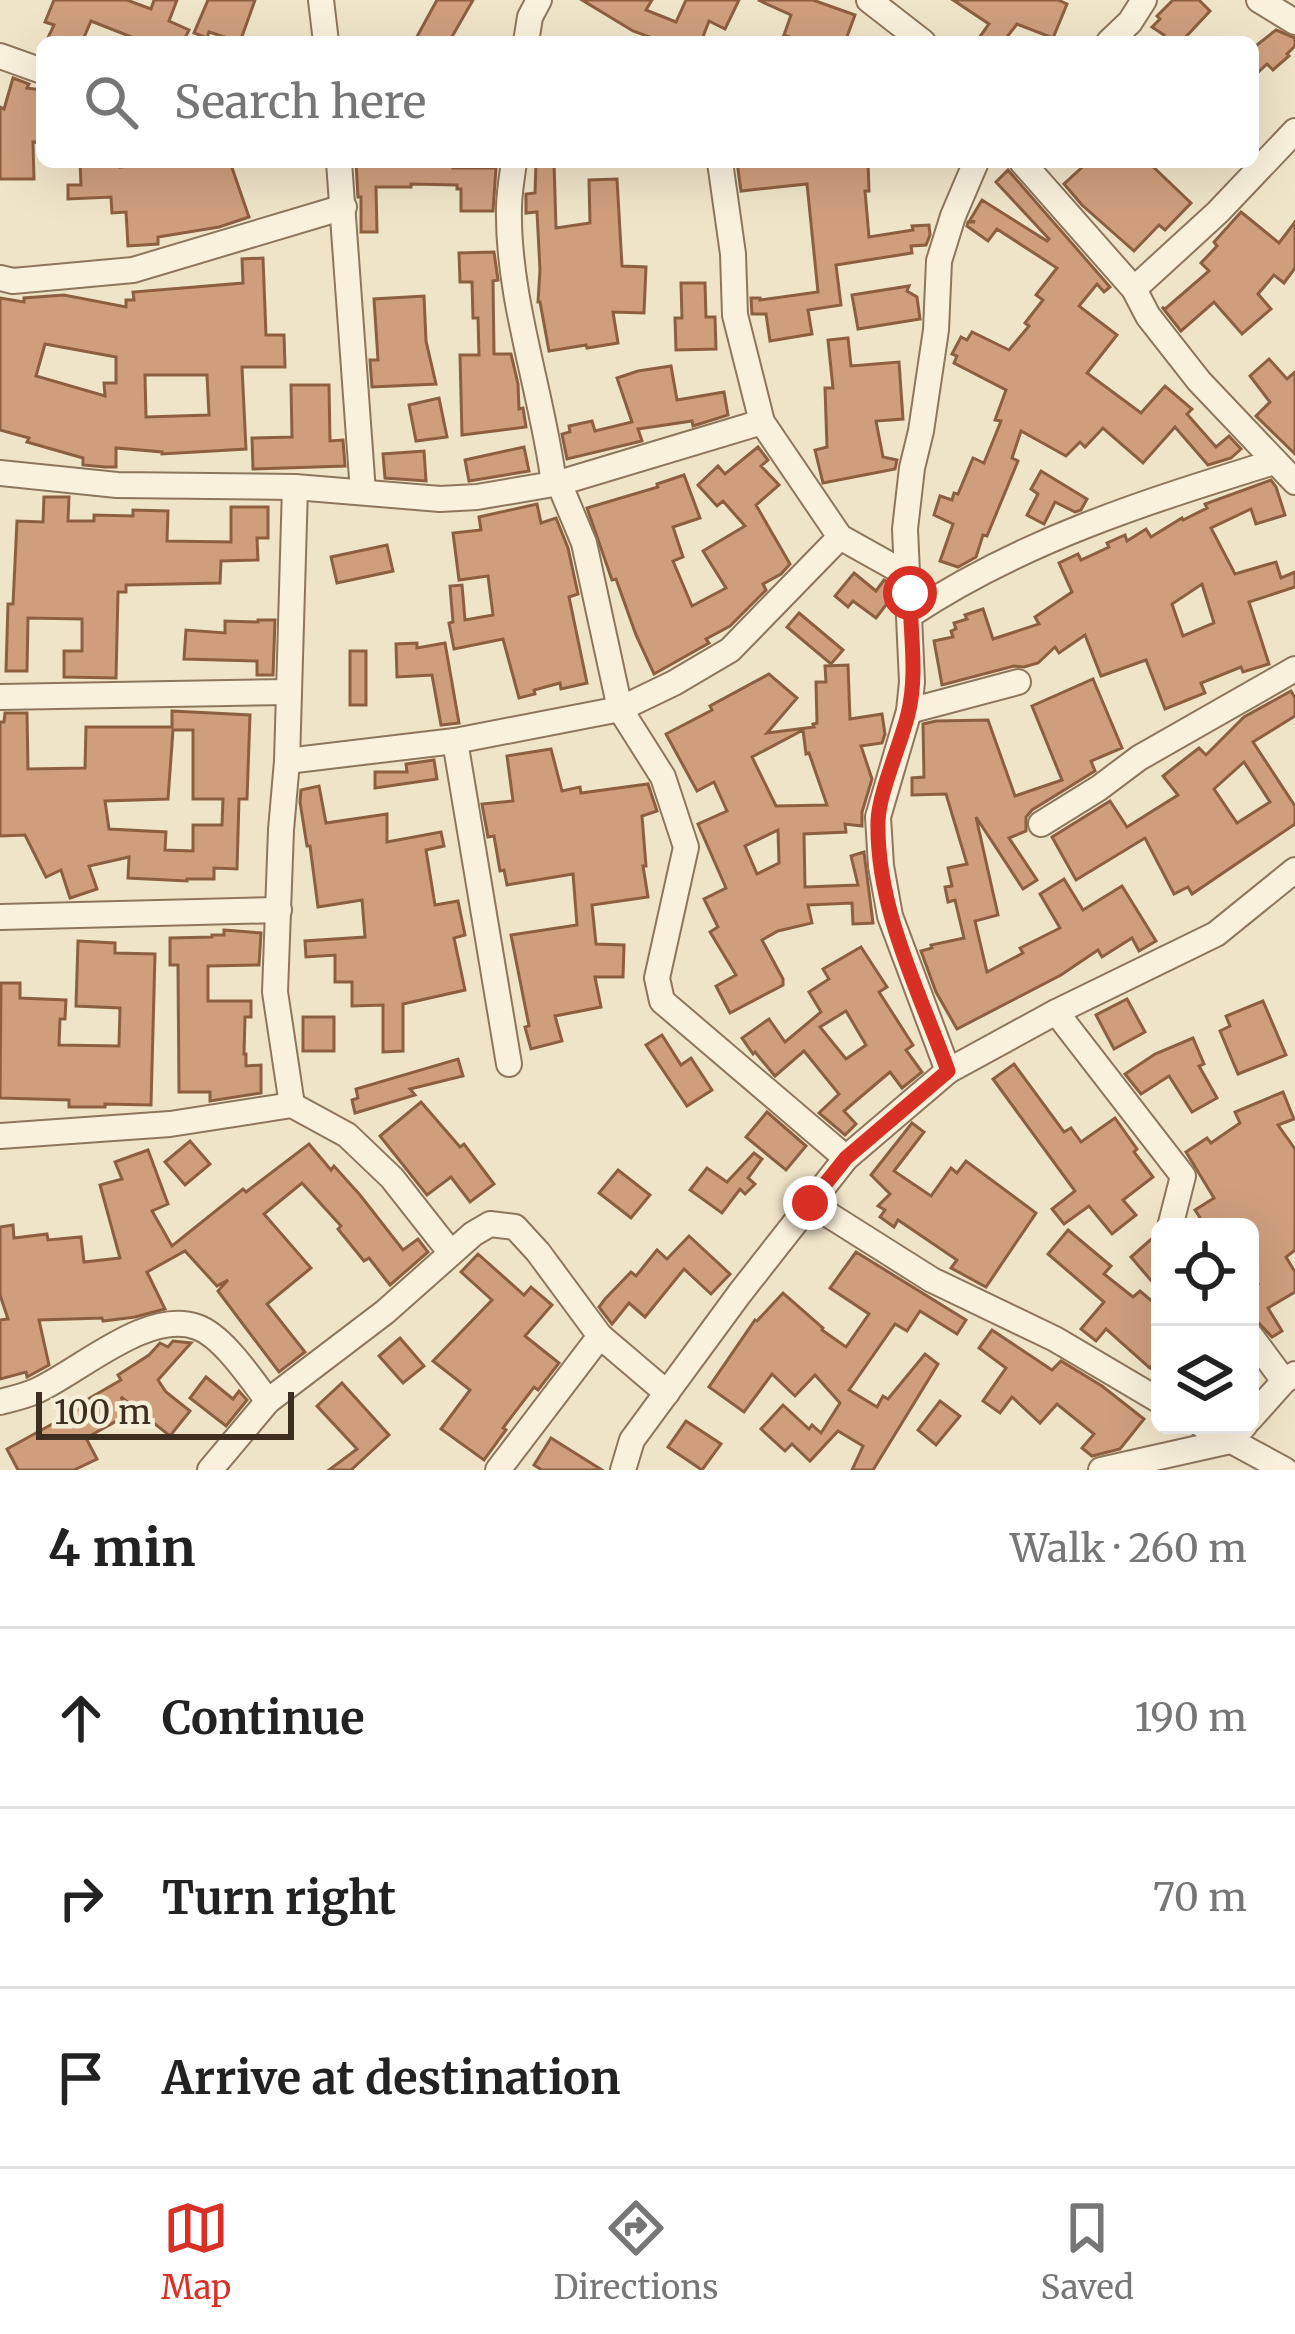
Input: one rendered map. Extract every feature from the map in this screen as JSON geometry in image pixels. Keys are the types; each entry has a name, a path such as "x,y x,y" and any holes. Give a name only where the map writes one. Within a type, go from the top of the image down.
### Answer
{"street":[{"path":"321,0 325,36"},
{"path":"527,36 539,0"},
{"path":"869,0 915,36"},
{"path":"1115,36 1144,0"},
{"path":"1259,0 1295,22"},
{"path":"0,56 36,69"},
{"path":"1134,289 1218,212 1295,131"},
{"path":"340,168 363,492"},
{"path":"513,168 508,208 513,259 529,360 557,483 584,543 620,709 663,777 686,847 657,978 662,1001 846,1158"},
{"path":"720,168 733,254 735,315 762,422 840,537 908,575"},
{"path":"948,1071 890,916 878,817 913,682 905,530 937,330 939,261 973,168"},
{"path":"1027,168 1134,289 1148,316 1198,381 1295,482"},
{"path":"0,278 14,281 133,269 344,208"},
{"path":"0,473 117,485 477,497 557,483 762,422"},
{"path":"910,616 956,585 1031,547 1107,516 1274,462"},
{"path":"292,1105 275,992 295,488"},
{"path":"287,761 455,741 620,709 730,650 840,537"},
{"path":"1041,824 1139,758 1295,669"},
{"path":"909,711 1018,682"},
{"path":"0,697 289,692"},
{"path":"455,741 509,1064"},
{"path":"623,1470 632,1440 846,1158 948,1071 1216,934 1295,870"},
{"path":"0,917 279,910"},
{"path":"1056,1012 1183,1176 1172,1218"},
{"path":"0,1136 170,1124 292,1105 347,1135 392,1178 451,1253"},
{"path":"810,1203 932,1280 1055,1339 1151,1395"},
{"path":"211,1470 268,1401 490,1225 515,1227 600,1336 667,1393"},
{"path":"0,1402 34,1392 164,1323 198,1327 224,1347 268,1401"},
{"path":"498,1470 600,1336"},
{"path":"1259,1345 1289,1377 1259,1410"},
{"path":"1101,1470 1222,1434"},
{"path":"1248,1434 1285,1470"}],"building":[{"path":"54,0 127,0 151,9 154,0 177,0 169,21 189,30 186,36 129,36 91,21 85,36 49,36 54,25 45,22"},
{"path":"208,0 255,0 242,36 194,33"},
{"path":"437,0 473,0 452,36 417,36"},
{"path":"582,0 652,0 646,10 676,22 686,0 739,0 725,29 709,21 703,36 647,36"},
{"path":"758,0 813,0 855,15 847,36 787,36 791,15"},
{"path":"953,0 1058,0 1067,4 1054,36 1017,24 1008,36 980,36 989,24"},
{"path":"1173,0 1199,0 1210,11 1187,36 1164,36 1152,27 1160,19 1157,16"},
{"path":"1276,30 1295,38 1289,56 1273,70 1267,64 1259,71 1259,43"},
{"path":"13,78 36,89 34,179 0,179 0,107 4,109"},
{"path":"80,168 232,168 249,217 158,237 158,244 128,246 126,212 112,213 111,197 68,199 68,185 81,185"},
{"path":"356,168 496,168 493,211 461,211 457,185 376,187 377,232 361,232"},
{"path":"536,168 554,168 556,228 590,223 589,180 617,179 622,266 646,267 644,313 613,312 618,343 549,351 538,302 537,212 526,213 526,194 535,193"},
{"path":"738,168 868,168 869,237 929,225 930,235 926,245 911,246 912,253 836,265 841,305 808,310 812,334 770,341 766,314 752,314 751,298 818,292 807,184 741,191"},
{"path":"1081,168 1154,168 1191,203 1165,230 1159,225 1134,251 1064,184"},
{"path":"1008,170 1110,287 1104,292 1097,284 1079,306 1117,335 1087,373 1141,413 1165,386 1192,409 1187,414 1216,447 1229,436 1241,449 1231,458 1208,465 1175,427 1143,463 1103,428 1085,447 1080,442 1066,456 1021,431 1012,458 1018,461 987,536 983,535 976,557 958,567 940,561 953,524 934,515 940,496 952,500 958,494 973,458 984,463 1001,421 995,420 1006,390 954,363 957,356 952,354 961,337 967,340 972,332 1009,350 1029,326 1025,323 1043,300 1036,295 1057,268 997,229 988,241 967,226 975,222 970,220 982,200 1049,239 996,182"},
{"path":"1241,212 1279,243 1295,222 1295,268 1284,283 1274,275 1258,294 1271,309 1242,334 1214,302 1181,331 1162,307 1209,271 1201,263"},
{"path":"494,252 498,280 493,281 494,354 511,354 526,427 462,435 460,355 479,355 472,282 460,282 459,253"},
{"path":"263,258 266,335 284,335 285,367 242,367 246,449 162,454 116,448 116,467 105,467 83,465 83,458 0,430 0,298 24,302 24,298 64,295 126,307 126,300 134,300 133,292 243,283 242,259","holes":["45,344 116,357 116,383 104,383 105,396 36,376","145,375 207,375 209,415 146,417"]},
{"path":"681,283 705,283 706,317 715,317 716,349 676,350 675,318 682,318"},
{"path":"909,286 907,291 917,297 920,319 858,329 852,295"},
{"path":"424,296 426,341 436,384 372,387 370,360 378,360 374,299"},
{"path":"848,338 851,366 899,362 903,419 876,421 883,457 897,460 895,469 823,483 815,450 827,447 825,388 833,388 828,340"},
{"path":"1269,359 1287,379 1295,372 1295,454 1256,416 1270,402 1250,376"},
{"path":"671,366 677,400 724,392 728,415 693,426 692,421 638,429 642,441 567,459 562,434 570,432 569,426 592,421 595,431 632,422 617,378"},
{"path":"291,385 329,385 330,441 343,440 345,466 253,469 252,438 292,437"},
{"path":"439,398 447,437 416,441 409,405"},
{"path":"524,447 529,471 469,481 465,460"},
{"path":"758,447 768,460 761,466 779,485 756,505 790,564 763,584 766,590 730,626 706,639 709,643 654,674 616,579 612,580 587,508 684,475 700,518 673,527 683,557 673,561 692,606 726,588 703,551 745,526 723,501 717,506 698,485 718,466 725,474"},
{"path":"424,451 426,481 385,478 383,454"},
{"path":"1041,471 1087,499 1081,510 1075,512 1055,502 1044,524 1027,515 1038,494 1031,489"},
{"path":"1271,480 1276,487 1285,515 1256,524 1251,509 1211,528 1235,574 1276,562 1281,578 1295,572 1295,587 1249,602 1269,664 1243,672 1241,667 1201,683 1205,693 1165,709 1146,660 1101,676 1085,635 1059,653 1055,647 1038,663 942,685 934,641 953,637 954,623 967,619 965,615 983,609 993,639 1039,624 1035,617 1072,592 1059,563 1078,554 1081,560 1109,547 1107,543 1125,535 1127,541 1146,529 1151,537 1207,508 1205,504","holes":["1202,584 1214,623 1183,636 1172,604"]},
{"path":"44,497 69,497 68,521 94,521 94,515 133,516 133,510 168,511 167,541 231,542 231,507 268,507 268,538 257,538 258,560 221,561 220,583 126,585 126,592 118,592 116,678 64,677 64,651 82,651 82,619 28,618 27,671 6,671 17,521 43,522"},
{"path":"537,504 541,523 556,518 568,548 578,594 569,597 587,683 561,689 560,683 519,698 503,639 454,649 450,586 462,585 465,620 493,615 488,576 459,580 453,533 481,530 479,517"},
{"path":"387,545 393,571 337,583 331,557"},
{"path":"854,573 876,591 884,580 891,584 892,597 876,618 853,601 848,607 835,596"},
{"path":"799,613 843,650 831,664 787,627"},
{"path":"275,620 273,675 257,675 257,661 184,659 186,630 225,633 225,621"},
{"path":"417,643 417,648 445,643 459,723 441,725 432,675 397,677 396,644"},
{"path":"350,651 366,651 366,705 350,705"},
{"path":"848,665 850,719 882,714 885,734 882,743 861,746 872,779 862,826 845,824 846,832 804,834 805,887 858,885 851,856 864,852 873,923 853,924 852,903 808,905 812,923 762,940 783,985 730,1013 716,986 736,975 710,932 718,927 704,899 726,888 698,824 727,811 714,782 697,791 666,734 769,674 797,698 767,733 814,727 816,682 826,682 825,666","holes":["803,730 806,754 827,805 776,806 752,757","778,830 779,863 757,874 745,846"]},
{"path":"1093,679 1122,748 1091,761 1095,771 1032,810 1026,817 1026,831 1009,838 1037,880 1023,889 976,817 998,915 975,921 987,972 1060,928 1040,894 1064,879 1083,910 1122,886 1156,941 1139,951 1132,938 1102,957 1098,950 1061,975 957,1029 921,951 964,938 955,900 948,902 945,887 952,886 948,868 967,864 946,794 912,795 912,778 924,777 923,724 988,720 1015,796 1062,780 1032,706"},
{"path":"1291,691 1295,698 1295,716 1253,742 1295,806 1295,824 1192,894 1188,887 1174,894 1145,838 1076,880 1052,837 1110,801 1127,827 1178,795 1163,776 1199,748 1206,755 1244,717","holes":["1244,762 1270,802 1237,823 1214,789"]},
{"path":"172,711 250,715 247,799 239,799 237,869 214,868 214,879 128,878 129,857 89,866 97,889 70,898 61,870 46,877 25,835 0,836 0,722 5,713 27,713 28,769 85,768 86,727 172,727","holes":["173,730 193,730 193,799 223,799 222,825 193,825 193,851 165,850 166,832 109,829 105,801 168,799"]},
{"path":"551,749 562,791 648,784 657,811 642,816 648,897 592,905 596,944 624,945 623,977 595,977 601,1007 555,1016 562,1041 531,1049 511,935 577,925 573,874 507,885 494,836 488,837 482,804 513,801 507,756"},
{"path":"434,760 437,779 375,788 375,772 407,772 406,764"},
{"path":"319,786 326,823 387,814 387,842 441,832 444,846 426,850 435,905 458,901 465,935 454,938 465,990 403,1004 403,1051 383,1052 383,1005 352,1006 352,982 335,982 335,955 306,957 305,941 365,937 362,900 318,907 300,802 301,790"},
{"path":"224,930 261,933 259,965 208,966 208,1001 251,1001 251,1017 245,1017 244,1054 246,1066 261,1065 261,1093 210,1101 210,1092 179,1092 178,965 170,965 170,938 212,937 224,935"},
{"path":"78,941 115,943 115,953 155,954 151,1105 69,1107 69,1100 0,1098 1,983 20,983 20,998 66,1000 59,1045 119,1046 120,1008 76,1006"},
{"path":"861,947 887,987 879,992 913,1045 906,1050 922,1072 902,1088 890,1072 844,1111 856,1124 845,1135 819,1113 839,1094 804,1051 775,1076 742,1038 769,1019 785,1042 821,1012 809,992 829,979 823,969","holes":["846,1011 866,1045 846,1059 820,1027"]},
{"path":"1127,999 1145,1032 1114,1049 1096,1015"},
{"path":"1263,1001 1286,1055 1238,1074 1220,1031 1230,1026 1226,1016"},
{"path":"303,1017 334,1017 334,1051 303,1051"},
{"path":"662,1035 681,1065 691,1058 712,1090 687,1106 646,1045"},
{"path":"1193,1038 1204,1064 1199,1066 1217,1098 1192,1112 1169,1076 1141,1094 1125,1074 1155,1054"},
{"path":"458,1059 463,1076 410,1089 415,1095 355,1113 356,1089"},
{"path":"1014,1064 1064,1132 1071,1128 1081,1142 1115,1118 1137,1149 1134,1152 1153,1177 1123,1200 1136,1215 1112,1234 1089,1206 1064,1224 1052,1209 1075,1191 993,1079"},
{"path":"1283,1092 1294,1119 1278,1125 1295,1149 1295,1250 1286,1257 1295,1272 1295,1292 1268,1308 1282,1331 1272,1337 1259,1323 1259,1218 1200,1218 1195,1210 1214,1198 1186,1152 1207,1138 1211,1143 1240,1123 1235,1112"},
{"path":"421,1102 460,1147 464,1144 494,1184 470,1202 451,1177 427,1195 380,1136"},
{"path":"767,1112 806,1146 786,1170 746,1137"},
{"path":"912,1123 924,1132 894,1171 931,1196 951,1168 957,1173 966,1161 1036,1213 986,1287 951,1268 957,1260 898,1220 894,1227 880,1217 885,1210 878,1206 890,1194 871,1175"},
{"path":"190,1141 210,1164 185,1185 165,1162"},
{"path":"309,1144 360,1195 403,1250 418,1239 428,1252 390,1285 369,1258 364,1261 338,1229 341,1226 302,1183 264,1214 311,1268 267,1304 305,1352 279,1372 218,1291 228,1280 217,1286 185,1251 147,1272 165,1309 103,1321 39,1320 49,1365 27,1377 26,1372 0,1379 0,1320 8,1319 0,1295 0,1227 13,1225 14,1238 81,1237 84,1262 120,1258 100,1185 122,1179 115,1162 148,1150 168,1204 152,1211 172,1246"},
{"path":"754,1153 762,1159 748,1178 755,1184 745,1194 740,1189 722,1213 690,1190 707,1168 727,1182"},
{"path":"618,1170 650,1195 631,1218 599,1193"},
{"path":"1068,1230 1111,1266 1104,1274 1133,1297 1140,1291 1151,1300 1150,1368 1106,1329 1096,1341 1081,1329 1104,1302 1048,1254"},
{"path":"689,1236 730,1274 711,1294 684,1269 645,1317 629,1303 612,1324 599,1307 605,1299 631,1272 636,1276 657,1250 667,1259"},
{"path":"1151,1239 1151,1280 1131,1257"},
{"path":"856,1252 966,1320 957,1334 920,1311 907,1331 895,1324 849,1390 877,1407 925,1354 938,1364 873,1470 852,1470 863,1446 838,1431 810,1461 792,1444 785,1451 761,1429 783,1405 809,1429 812,1425 821,1433 840,1403 815,1375 795,1396 772,1374 744,1412 709,1387 755,1320 783,1293 846,1347 869,1314 830,1288"},
{"path":"478,1254 524,1295 531,1287 552,1305 525,1336 559,1363 538,1390 534,1387 484,1460 441,1429 470,1390 433,1361 492,1300 461,1272"},
{"path":"992,1330 1052,1370 1061,1361 1144,1419 1120,1449 1092,1456 1082,1448 1094,1434 1057,1404 1040,1423 1012,1397 1000,1413 983,1401 1006,1368 979,1348"},
{"path":"400,1338 424,1366 403,1383 379,1356"},
{"path":"173,1341 191,1343 158,1380 190,1411 170,1436 121,1397 129,1414 86,1438 97,1459 74,1470 18,1470 7,1449 83,1407 81,1403 121,1380 118,1375 160,1343 168,1347"},
{"path":"206,1377 233,1399 239,1391 247,1400 226,1426 190,1398"},
{"path":"342,1383 389,1435 351,1470 329,1470 357,1449 317,1406"},
{"path":"940,1401 960,1416 936,1445 918,1430"},
{"path":"686,1421 721,1444 702,1470 668,1447"},
{"path":"551,1438 602,1470 542,1470 534,1465"}],"route":[{"path":"810,1203 846,1158 948,1071 890,916 881,866 878,817 913,682 910,593"}]}
